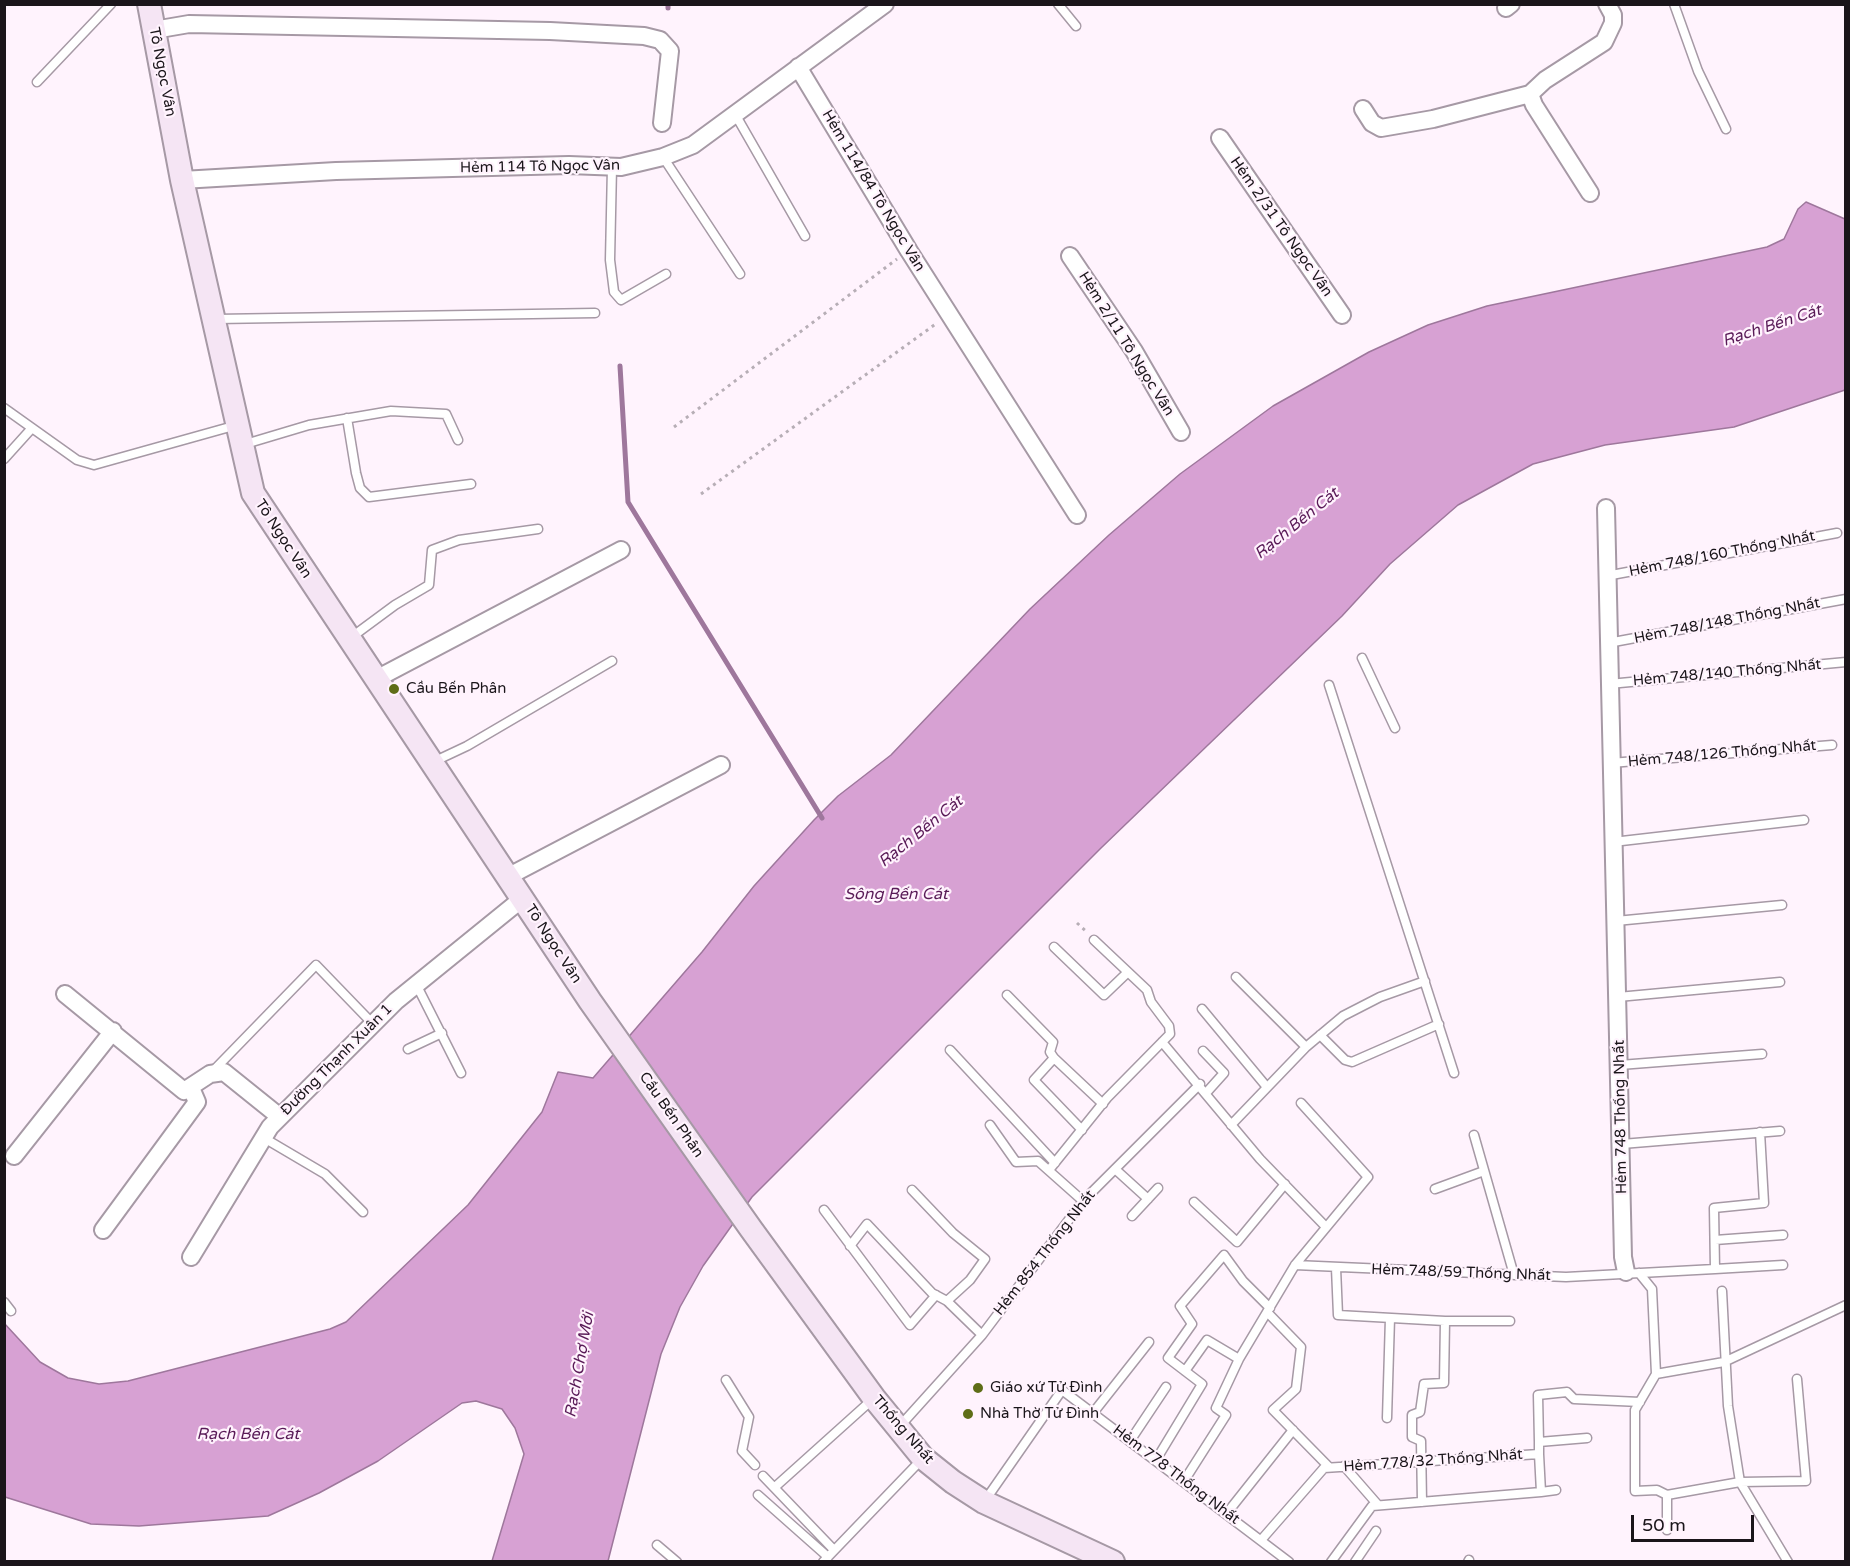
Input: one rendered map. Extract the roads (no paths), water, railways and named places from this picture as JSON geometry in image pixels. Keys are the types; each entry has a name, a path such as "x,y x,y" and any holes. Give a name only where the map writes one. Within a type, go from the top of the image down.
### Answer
{"main road":[{"name":"Tô Ngọc Vân","path":"149,4 182,180 253,494 524,898 590,1001"},
{"name":"Cầu Bến Phân","path":"590,1001 751,1229"},
{"name":"Thống Nhất","path":"751,1229 874,1398 923,1458 984,1502 1077,1553 1113,1562"}],"street":[{"name":"Hẻm 114 Tô Ngọc Vân","path":"182,180 336,171 612,167 663,157 693,145 885,4"},
{"path":"1363,109 1372,123 1381,128 1433,119 1530,94 1545,80 1604,42 1613,23 1607,4"},
{"path":"154,30 189,24 550,31 644,36 660,40 670,51 662,123"},
{"name":"Hẻm 114/84 Tô Ngọc Vân","path":"798,67 909,251 1077,515"},
{"path":"1530,94 1534,105 1590,193"},
{"name":"Hẻm 2/31 Tô Ngọc Vân","path":"1220,138 1342,315"},
{"name":"Hẻm 2/11 Tô Ngọc Vân","path":"1070,256 1134,351 1181,432"},
{"name":"Hẻm 748 Thống Nhất","path":"1606,508 1605,568 1620,1065 1623,1257 1632,1273"},
{"path":"376,679 621,550"},
{"path":"508,876 721,765"},
{"name":"Đường Thạnh Xuân 1","path":"191,1257 264,1138 280,1117 373,1024 417,984 524,898"},
{"path":"65,994 113,1030 184,1091 210,1074 224,1072 280,1117"},
{"path":"14,1156 113,1030"},
{"path":"103,1230 196,1102 191,1088"}],"lane":[{"path":"37,82 111,4"},
{"path":"1058,4 1076,26"},
{"path":"1674,4 1698,71 1726,129"},
{"path":"735,114 805,236"},
{"path":"663,157 740,274"},
{"path":"612,167 610,260 614,292 621,300 666,274"},
{"path":"213,319 595,313"},
{"path":"4,408 77,460 94,465 239,435 391,411 447,414 458,440"},
{"path":"347,418 360,488 369,497 471,484"},
{"path":"4,459 32,428"},
{"path":"349,639 395,605 429,585 432,550 459,540 537,529"},
{"name":"Hẻm 748/160 Thống Nhất","path":"1605,568 1838,533"},
{"name":"Hẻm 748/148 Thống Nhất","path":"1608,643 1845,599"},
{"path":"1362,658 1395,728"},
{"path":"432,762 468,746 612,661"},
{"name":"Hẻm 748/140 Thống Nhất","path":"1609,684 1845,662"},
{"path":"1329,685 1454,1073"},
{"name":"Hẻm 748/126 Thống Nhất","path":"1611,763 1833,746"},
{"path":"1613,842 1804,820"},
{"path":"1616,921 1782,906"},
{"path":"1049,1170 1103,1104 1170,1034 1169,1026 1151,1002 1148,990 1094,940"},
{"path":"1053,946 1104,995 1128,972"},
{"path":"210,1074 316,965 373,1024"},
{"path":"1236,977 1306,1047"},
{"path":"1231,1125 1266,1086 1306,1047 1343,1016 1380,997 1425,981"},
{"path":"1618,997 1780,982"},
{"path":"417,984 461,1072"},
{"path":"1006,995 1053,1042 1050,1052 1054,1058 1103,1104"},
{"path":"1202,1009 1266,1086"},
{"path":"1320,1035 1345,1060 1352,1062 1439,1024"},
{"path":"408,1049 442,1033"},
{"path":"1162,1042 1200,1084 1231,1125 1326,1227"},
{"path":"950,1050 1055,1163"},
{"path":"1203,1051 1224,1073 1206,1093"},
{"path":"1620,1065 1762,1054"},
{"path":"1054,1058 1034,1080 1082,1130"},
{"name":"Hẻm 854 Thống Nhất","path":"899,1428 982,1335 1083,1201 1200,1084"},
{"path":"1184,1481 1226,1415 1216,1408 1239,1359 1295,1265 1368,1177 1301,1103"},
{"path":"990,1125 1016,1162 1038,1161 1083,1201"},
{"path":"1622,1144 1780,1131"},
{"path":"1715,1269 1714,1208 1764,1203 1760,1132"},
{"path":"1474,1135 1514,1275"},
{"path":"264,1138 325,1174 363,1212"},
{"path":"1115,1169 1148,1199"},
{"path":"1435,1189 1484,1171"},
{"path":"1194,1202 1237,1242 1285,1184"},
{"path":"1132,1216 1158,1188"},
{"path":"912,1190 953,1233 985,1259 970,1281 947,1301"},
{"path":"824,1210 910,1325 936,1295"},
{"path":"850,1246 867,1224 936,1295 947,1301 982,1335"},
{"path":"1714,1240 1783,1235"},
{"path":"1156,1460 1202,1384 1168,1358 1192,1324 1180,1306 1224,1255 1243,1281 1301,1347 1296,1389 1273,1410 1329,1467"},
{"name":"Hẻm 748/59 Thống Nhất","path":"1295,1265 1566,1276 1784,1265"},
{"path":"1336,1268 1338,1315 1445,1321 1510,1321"},
{"name":"Hẻm 748 Thống Nhất","path":"1632,1273 1652,1289 1656,1374"},
{"path":"1722,1291 1724,1362 1733,1447 1740,1482 1788,1562"},
{"path":"4,1302 11,1311"},
{"path":"1797,1379 1806,1481 1740,1482 1667,1495 1657,1490 1635,1491 1635,1410 1656,1374 1724,1362 1845,1305"},
{"path":"1387,1418 1390,1318"},
{"path":"1422,1502 1421,1441 1412,1437 1412,1415 1420,1412 1424,1384 1444,1383 1445,1321"},
{"path":"1185,1371 1207,1340 1239,1359"},
{"path":"1093,1413 1149,1342"},
{"path":"726,1380 749,1417 742,1451 755,1465"},
{"path":"1130,1441 1166,1387"},
{"name":"Hẻm 778 Thống Nhất","path":"984,1502 1062,1390 1262,1539 1289,1562"},
{"path":"1539,1442 1538,1395 1567,1392 1574,1399 1640,1402"},
{"path":"775,1487 874,1398"},
{"path":"1227,1513 1293,1430"},
{"name":"Hẻm 778/32 Thống Nhất","path":"1262,1539 1324,1468 1539,1454 1539,1442 1587,1438"},
{"path":"1539,1454 1540,1492"},
{"path":"758,1495 825,1559 923,1458"},
{"path":"1344,1466 1378,1505"},
{"path":"763,1476 834,1550"},
{"path":"1331,1562 1372,1506 1556,1490"},
{"path":"1667,1495 1667,1530"},
{"path":"1355,1562 1376,1531"},
{"path":"657,1545 677,1562"}],"water":[{"name":"Sông Bến Cát","path":"1806,202 1845,219 1845,390 1734,427 1605,445 1533,464 1458,505 1390,564 1342,616 1101,848 752,1197 703,1266 680,1307 661,1354 608,1561 492,1561 524,1454 515,1428 502,1409 476,1401 462,1403 378,1461 319,1493 268,1516 139,1526 91,1524 5,1497 4,1323 40,1362 68,1378 99,1384 128,1381 330,1329 346,1322 468,1205 542,1112 558,1072 593,1078 702,952 754,886 838,796 891,755 1030,609 1109,535 1180,474 1273,406 1369,352 1428,325 1487,306 1767,247 1784,239 1798,209"}],"waterway":[{"path":"620,366 628,502 822,818"}],"place":[{"name":"Cầu Bến Phân","path":"394,689"},
{"name":"Giáo xứ Tử Đình","path":"978,1388"},
{"name":"Nhà Thờ Tử Đình","path":"968,1414"}],"water label":[{"name":"Rạch Bến Cát","path":"1772,326"},
{"name":"Rạch Bến Cát","path":"1297,524"},
{"name":"Rạch Bến Cát","path":"921,832"},
{"name":"Rạch Chợ Mới","path":"580,1365"},
{"name":"Rạch Bến Cát","path":"248,1435"}]}
